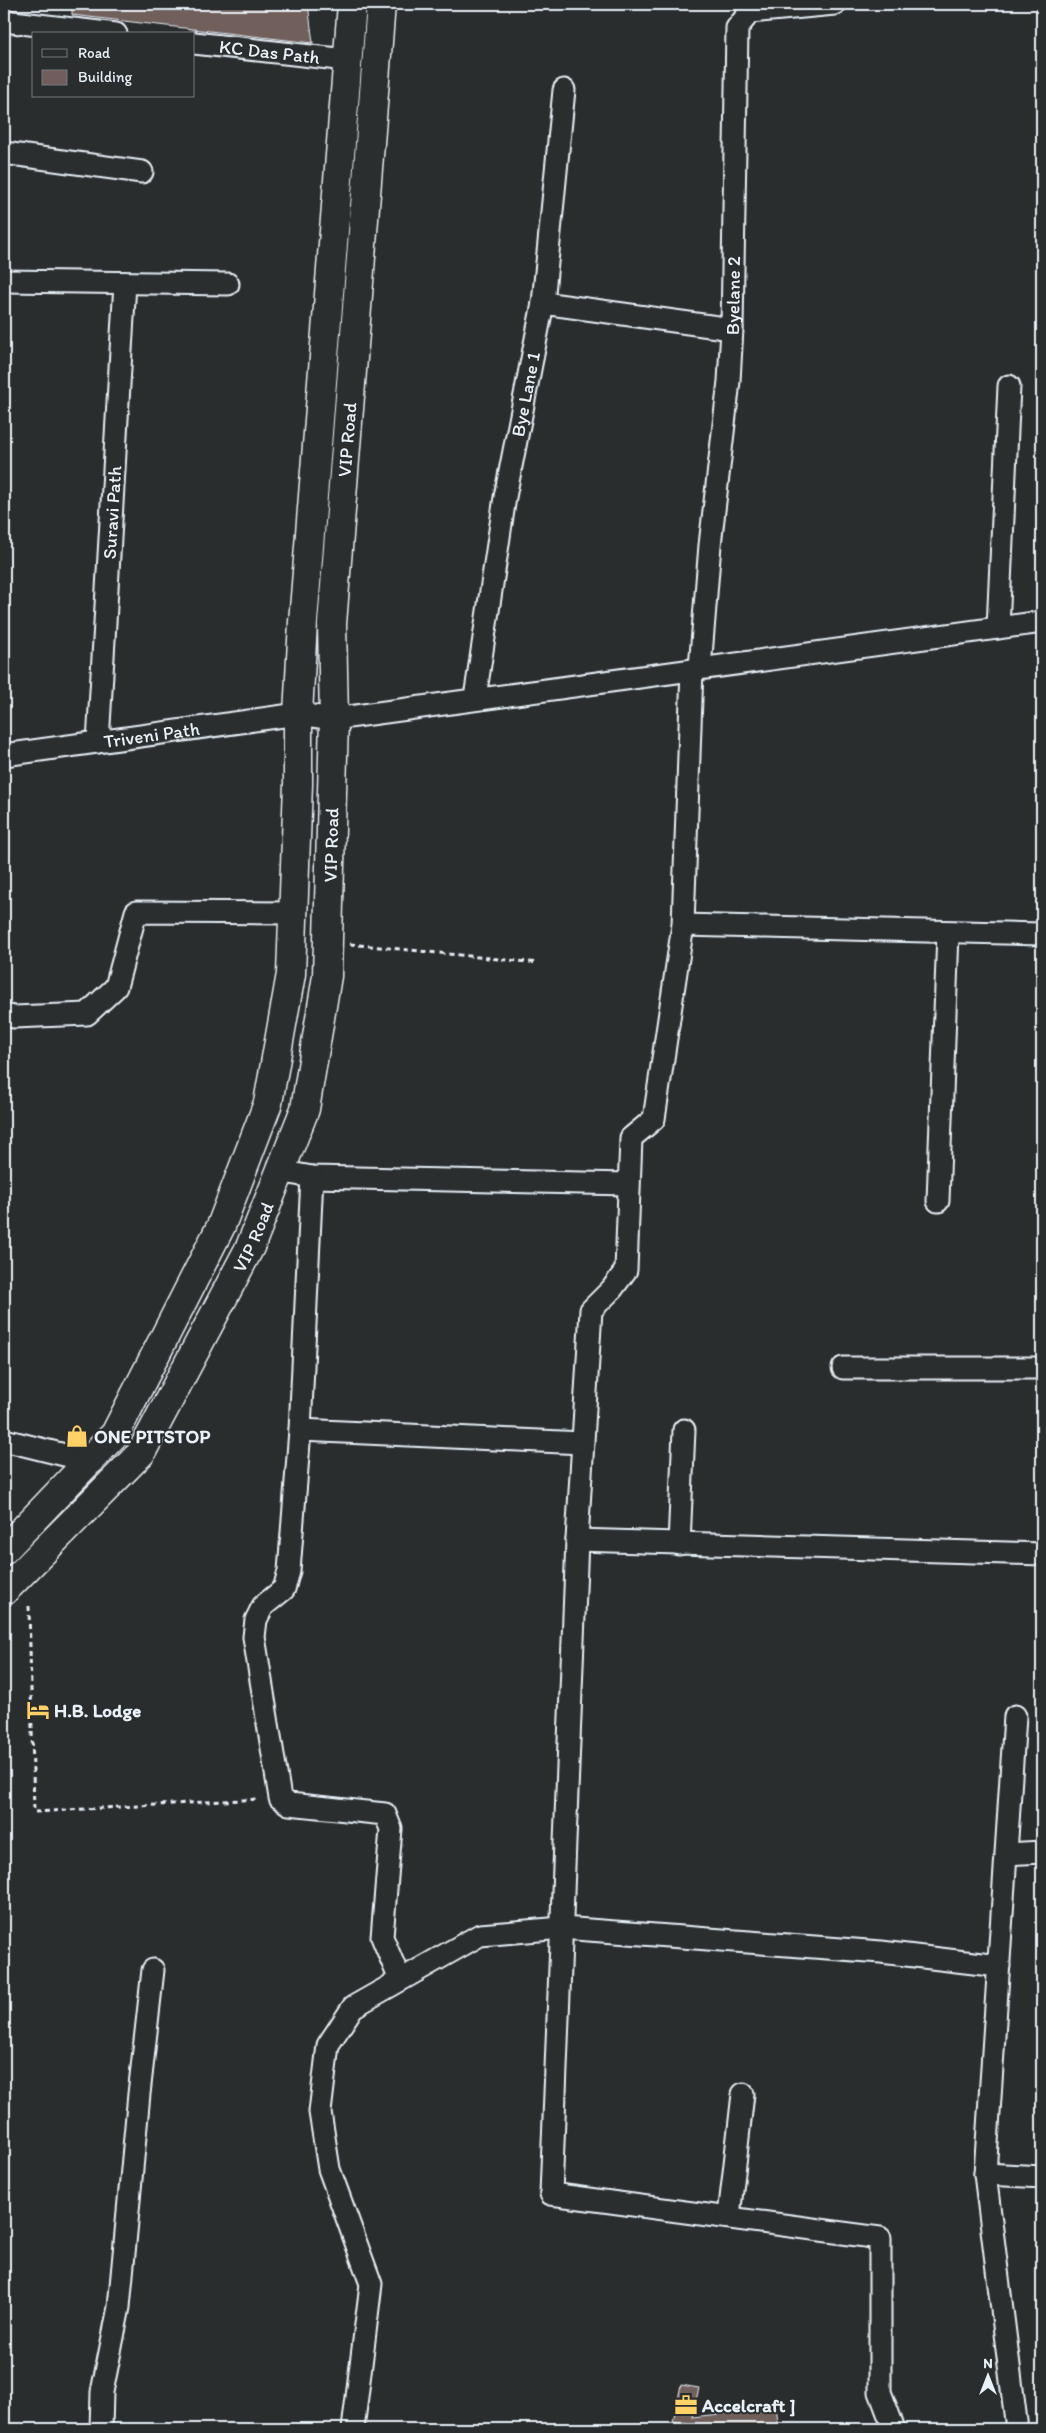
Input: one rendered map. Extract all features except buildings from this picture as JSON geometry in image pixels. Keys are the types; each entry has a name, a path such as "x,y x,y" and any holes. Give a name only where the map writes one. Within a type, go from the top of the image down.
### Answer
{"main road":[{"name":"VIP Road","path":"4,1550 115,1434 216,1235 264,1112 291,974 298,714 320,398 352,4"},
{"name":"VIP Road","path":"4,1590 15,1566 141,1453 250,1248 305,1109 327,976 334,719 332,624 381,4"}],"street":[{"name":"Byelane 2","path":"729,2216 551,2194 577,1540 591,1310 612,1289 626,1270 631,1138 654,1119 683,925 696,669 729,381 732,328 737,28 750,12 835,4"},
{"path":"4,21 99,32"},
{"name":"KC Das Path","path":"195,42 347,60"},
{"name":"Bye Lane 1","path":"475,698 505,497 542,303 564,90"},
{"path":"4,153 142,172"},
{"path":"4,281 228,284"},
{"name":"Suravi Path","path":"98,742 125,283"},
{"path":"542,303 732,328"},
{"path":"998,628 1009,386"},
{"name":"Triveni Path","path":"4,755 298,714 334,719 475,698 1042,622"},
{"path":"4,1015 14,1017 87,1014 116,988 136,912 294,913"},
{"path":"683,925 1042,934"},
{"path":"938,1201 948,933"},
{"path":"279,1171 312,1177 628,1184"},
{"path":"312,1177 300,1430 290,1571 284,1589 263,1606 256,1620 254,1637 280,1798 290,1804 386,1814 391,1829 382,1937 400,1980"},
{"path":"843,1368 1042,1368"},
{"path":"300,1430 583,1442"},
{"path":"679,1544 684,1430"},
{"path":"4,1440 89,1461"},
{"path":"577,1540 1042,1554"},
{"path":"1015,1716 986,2174 1017,2429"},
{"path":"1007,1854 1042,1852"},
{"path":"353,2429 371,2284 329,2169 320,2112 328,2045 353,2007 480,1935 562,1928 881,1952 999,1966"},
{"path":"101,2429 102,2392 119,2307 153,1970"},
{"path":"744,2094 729,2216 880,2238 880,2392 894,2429"},
{"path":"986,2174 1042,2177"}],"path":[{"path":"349,944 538,963"},
{"path":"29,1606 34,1812 280,1798"}],"place":[{"name":"ONE PITSTOP","path":"77,1436"},
{"name":"H.B. Lodge","path":"38,1710"},
{"name":"Accelcraft ]","path":"686,2405"}]}
